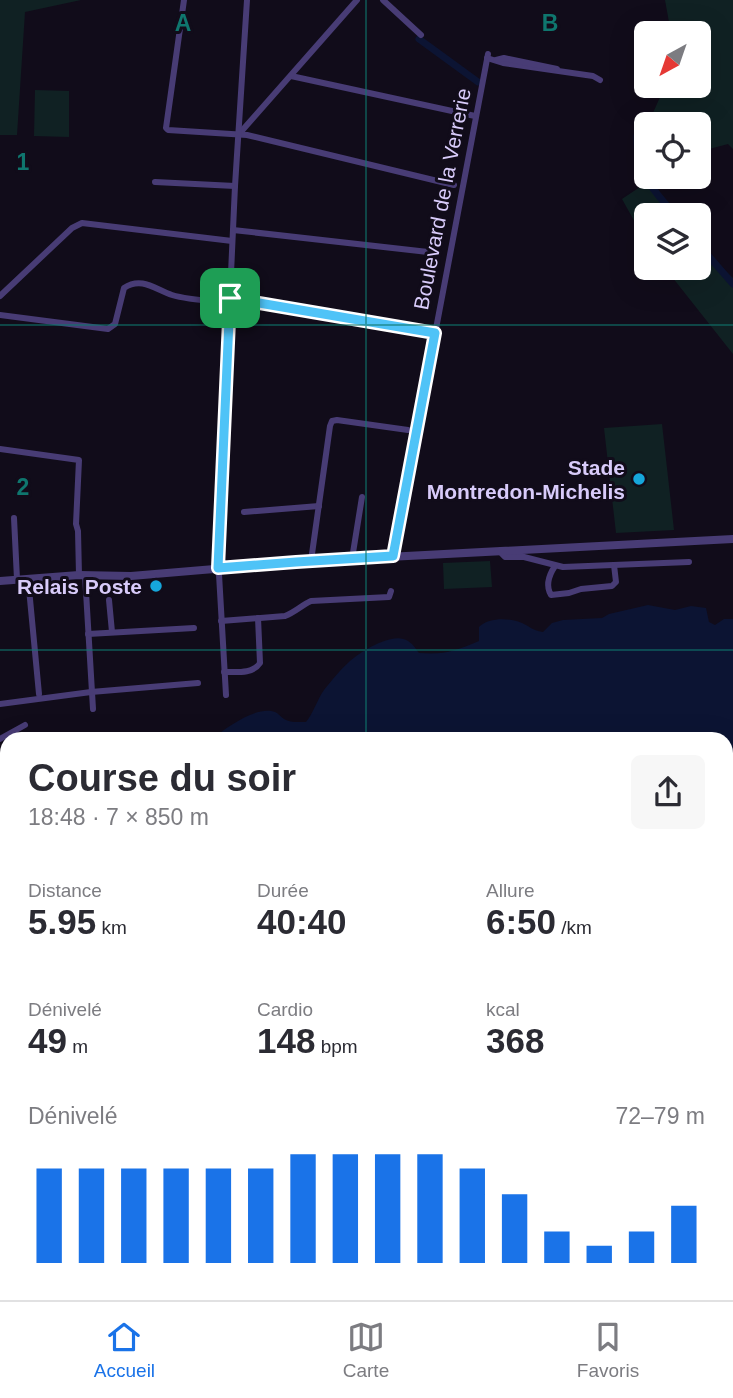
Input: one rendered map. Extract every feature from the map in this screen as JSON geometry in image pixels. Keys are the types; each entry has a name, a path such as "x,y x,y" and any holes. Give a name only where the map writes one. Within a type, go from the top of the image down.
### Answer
{"street":[{"path":"184,0 166,128 172,131 247,135 454,185"},
{"path":"226,695 218,568 232,241 247,0"},
{"path":"239,134 357,0"},
{"path":"383,0 421,35"},
{"name":"Boulevard de la Verrerie","path":"393,556 488,56 503,63 559,70 593,76 600,80"},
{"path":"291,76 475,116"},
{"path":"155,182 235,186"},
{"path":"0,296 72,228 82,223 232,241"},
{"path":"233,230 437,253"},
{"path":"0,315 108,329 115,324 124,288 135,283 155,286 172,295 230,301 435,333"},
{"path":"311,561 332,421 408,430"},
{"path":"0,449 79,460 76,524 93,709"},
{"path":"352,559 362,497"},
{"path":"244,512 319,506"},
{"path":"14,518 17,579"},
{"path":"0,581 82,575 131,576 311,561 733,538"},
{"path":"501,550 505,557 524,557 555,566 690,562"},
{"path":"555,566 548,580 551,595 612,586 616,582 614,565"},
{"path":"28,578 39,694"},
{"path":"221,621 285,616 312,601 388,597 391,591"},
{"path":"109,600 112,632"},
{"path":"224,672 253,670 258,667 258,618"},
{"path":"88,634 194,628"},
{"path":"0,704 91,692 198,683"},
{"path":"12,732 25,724"}],"shaded area":[{"path":"0,0 81,0 25,12 17,135 0,135"},
{"path":"665,0 733,0 733,149 728,144 711,149 711,112 653,112 660,98 711,98 711,21 669,21"},
{"path":"35,90 69,91 69,137 34,136"},
{"path":"637,189 651,189 662,203 634,203 634,220 622,199"},
{"path":"711,258 733,278 733,354 674,280 711,280"},
{"name":"Stade Montredon-Michelis","path":"662,424 674,530 616,533 604,428"},
{"path":"490,561 492,587 444,589 443,563"}],"water":[{"path":"648,605 675,610 691,606 706,608 709,622 715,625 724,619 733,619 733,732 222,732 242,719 268,711 275,712 289,721 306,722 324,690 343,668 362,652 386,640 394,638 408,641 419,653 443,653 479,641 479,627 494,620 517,621 543,632 552,623 563,620 602,618"}],"waterway":[{"path":"419,39 478,82"},
{"path":"654,189 665,203"},
{"path":"711,259 733,284"}],"place":[{"name":"Stade Montredon-Michelis","path":"639,479"},
{"name":"Relais Poste","path":"156,586"}],"route":[{"path":"230,298 435,333 393,556 218,568 230,298"}]}
